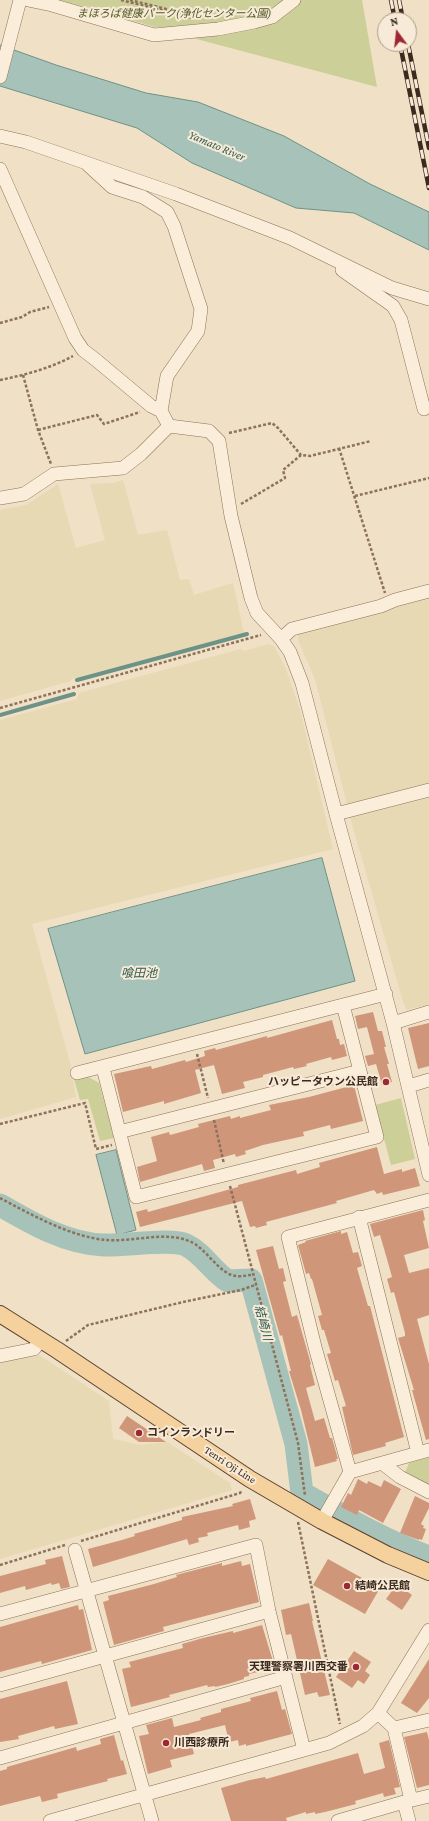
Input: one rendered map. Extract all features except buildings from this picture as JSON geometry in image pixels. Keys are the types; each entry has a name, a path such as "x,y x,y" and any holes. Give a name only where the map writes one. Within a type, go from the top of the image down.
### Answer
{"main road":[{"name":"Tenri Oji Line","path":"0,1314 41,1339 250,1479 322,1521 388,1555 429,1572"}],"street":[{"path":"0,77 22,2 52,5 154,35 218,29 254,22 272,17 294,0"},
{"path":"0,136 26,142 84,161 176,194 290,238 392,288 429,298"},
{"path":"84,161 112,187 143,197 167,212 174,226 201,309 198,331 167,376 156,409"},
{"path":"0,169 75,338 83,350 156,409 169,426 209,431 219,442 229,509 251,598 257,613 269,628 281,639 290,652 302,684 427,1152 429,1175"},
{"path":"334,260 344,273 394,306 401,320 424,409"},
{"path":"0,498 24,494 54,474 123,468 141,454 169,426"},
{"path":"281,639 292,629 429,591"},
{"path":"336,814 429,790"},
{"path":"76,1074 386,994"},
{"path":"103,1068 136,1197 377,1137 343,1005"},
{"path":"393,1023 429,1012"},
{"path":"121,1138 211,1108 360,1070"},
{"path":"409,1086 429,1080"},
{"path":"350,1472 317,1354 288,1237 359,1217 429,1200"},
{"path":"322,1521 350,1472 423,1452 359,1217"},
{"path":"0,1356 34,1349 41,1339"},
{"path":"382,1463 400,1477 429,1492"},
{"path":"0,1614 256,1545 269,1611 304,1750"},
{"path":"73,1546 106,1656 152,1821"},
{"path":"0,1685 269,1611"},
{"path":"50,1821 77,1817 144,1795 329,1743 346,1736 363,1726 378,1713 429,1630"},
{"path":"0,1758 286,1678"},
{"path":"378,1713 394,1728 408,1801 410,1821"},
{"path":"394,1728 429,1720"},
{"path":"338,1821 429,1796"}],"path":[{"path":"121,0 200,20"},
{"path":"130,0 207,19"},
{"path":"0,323 22,317 30,312 60,304"},
{"path":"0,379 23,375 61,363 83,350"},
{"path":"23,375 38,430 54,474"},
{"path":"38,430 98,415 104,424 148,410 156,409"},
{"path":"215,437 272,423 301,455 310,456 371,441"},
{"path":"339,448 388,603"},
{"path":"229,509 285,478 283,470 301,455"},
{"path":"355,496 429,478"},
{"path":"0,708 253,638 262,635 269,628"},
{"path":"195,1044 252,1275 298,1442 308,1512"},
{"path":"0,1124 85,1103 96,1149 121,1138"},
{"path":"0,1198 43,1220 76,1234 105,1240 177,1237 200,1246 228,1274 236,1277 252,1275"},
{"path":"57,1350 67,1340 88,1325 183,1302 241,1290 255,1285"},
{"path":"0,1565 73,1546 240,1492 250,1479"},
{"path":"294,1504 340,1724 346,1736"}],"shaded area":[{"path":"123,480 138,535 167,530 180,580 189,579 194,595 233,583 244,633 71,679 71,681 0,701 0,510 26,505 58,484 76,548 105,540 90,484 113,483"},
{"path":"429,597 429,1004 407,1010 404,1005 352,824 315,679 298,640 298,633"},
{"path":"269,644 274,646 286,669 300,710 333,849 32,924 70,1063 76,1097 0,1119 0,720 77,699 79,693 241,649 244,651"},
{"path":"39,1355 109,1401 113,1439 140,1445 167,1442 230,1483 232,1490 0,1559 0,1361"}],"green space":[{"name":"まほろば健康パーク(浄化センター公園)","path":"60,0 288,0 259,15 224,24 188,27 155,27"},
{"path":"300,0 362,0 377,87 189,37 273,22 294,9"},
{"path":"87,1076 99,1083 114,1138 100,1141 88,1099 80,1100 74,1079"},
{"path":"401,1098 415,1159 391,1165 375,1105"},
{"path":"429,1457 429,1486 404,1475 409,1463"}],"water":[{"name":"Yamato River","path":"0,45 56,65 146,93 198,102 284,136 370,184 429,212 429,250 354,213 296,208 192,163 137,128 0,86"},
{"name":"喰田池","path":"322,858 355,981 85,1054 48,929"},
{"path":"116,1150 136,1230 117,1235 96,1155"}],"waterway":[{"path":"77,680 247,634"},
{"path":"0,715 74,694"},
{"name":"結崎川","path":"0,1205 24,1219 63,1237 76,1241 104,1245 159,1242 170,1242 186,1245 192,1248 228,1281 251,1280 296,1444 302,1493 380,1536 429,1557"}],"railway":[{"path":"391,0 393,12"},
{"path":"399,0 401,12"},
{"path":"402,52 429,188"},
{"path":"410,52 429,148"}],"place":[{"name":"ハッピータウン公民館","path":"386,1082"},
{"name":"コインランドリー","path":"139,1433"},
{"name":"結崎公民館","path":"347,1586"},
{"name":"天理警察署川西交番","path":"356,1667"},
{"name":"川西診療所","path":"166,1743"}]}
